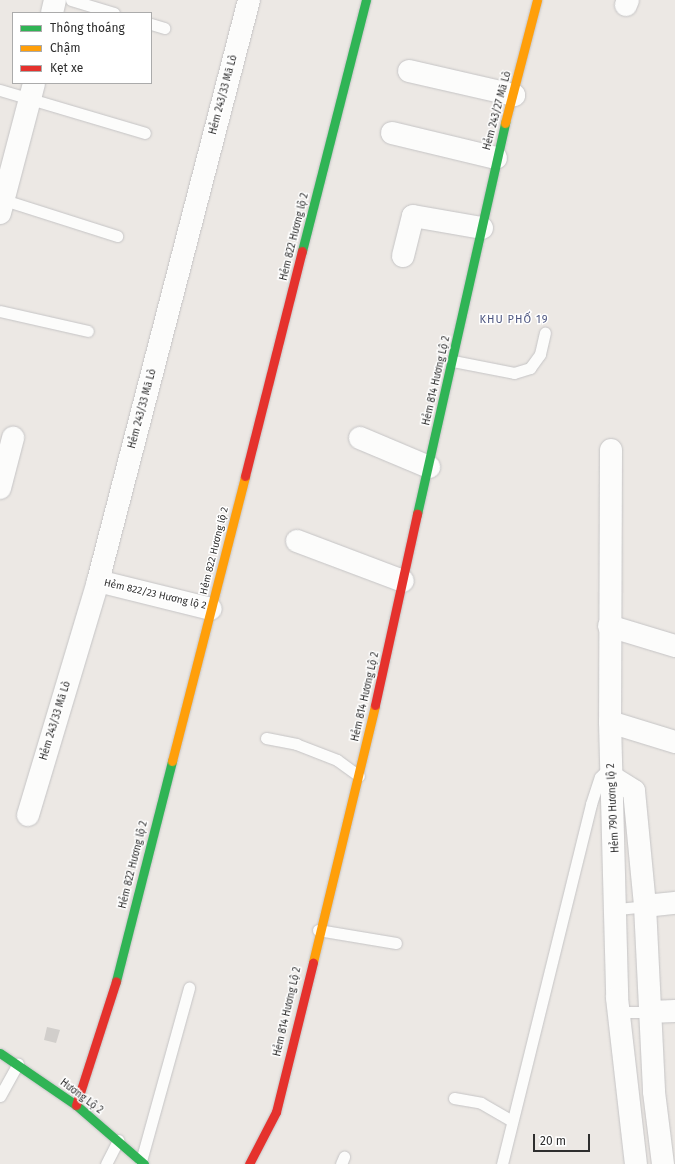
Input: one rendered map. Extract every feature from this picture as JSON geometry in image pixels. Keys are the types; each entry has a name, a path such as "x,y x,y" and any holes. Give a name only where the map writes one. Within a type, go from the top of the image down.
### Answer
{"street":[{"path":"52,12 55,0"},
{"name":"Hẻm 243/33 Mã Lò","path":"28,815 98,582 248,0"},
{"name":"Hẻm 822 Hương lộ 2","path":"76,1105 106,1020 366,0"},
{"name":"Hẻm 243/27 Mã Lò","path":"482,228 496,158 514,95 537,0"},
{"path":"409,71 514,95"},
{"path":"1,204 32,91"},
{"path":"392,133 496,158"},
{"path":"403,256 413,216 482,228"},
{"name":"Hẻm 814 Hương Lộ 2","path":"250,1164 276,1112 318,930 359,776 482,228"},
{"path":"0,488 14,438"},
{"path":"360,438 429,467"},
{"name":"Hẻm 790 Hương lộ 2","path":"611,450 609,626 610,722 618,909 619,1012 636,1164"},
{"path":"297,541 403,581"},
{"name":"Hẻm 822/23 Hương lộ 2","path":"98,582 211,608"},
{"path":"609,626 675,646"},
{"path":"610,722 675,742"},
{"path":"612,771 634,791 645,906 649,1012 663,1164"},
{"path":"645,906 675,903"},
{"path":"649,1012 675,1011"},
{"name":"Hương Lộ 2","path":"0,1054 18,1064 76,1105 143,1163"}],"lane":[{"path":"71,0 111,12"},
{"path":"152,24 164,28"},
{"path":"0,90 32,91 145,133"},
{"path":"1,204 117,236"},
{"path":"0,311 88,330"},
{"path":"453,361 514,373 530,368 540,354 546,333"},
{"path":"266,738 296,744 337,760 359,776"},
{"path":"502,1164 591,804 600,777 612,771"},
{"path":"618,909 645,906"},
{"path":"318,930 396,943"},
{"path":"143,1163 189,988"},
{"path":"619,1012 649,1012"},
{"path":"0,1096 18,1064"},
{"path":"454,1098 480,1103 512,1121"},
{"path":"106,1164 118,1140"}],"building":[{"path":"47,1027 60,1030 56,1043 44,1040"}],"traffic: fast":[{"path":"302,251 366,0"},
{"path":"417,514 505,123"},
{"path":"116,981 172,761"},
{"path":"0,1053 76,1105 144,1164"}],"traffic: slow":[{"path":"505,123 537,0"},
{"path":"172,761 245,476"},
{"path":"313,962 375,705"}],"traffic: jam":[{"path":"245,476 302,251"},
{"path":"375,705 417,514"},
{"path":"249,1164 276,1112 313,962"},
{"path":"76,1105 116,981"}],"district":[{"name":"KHU PHỐ 19","path":"514,320"}]}
